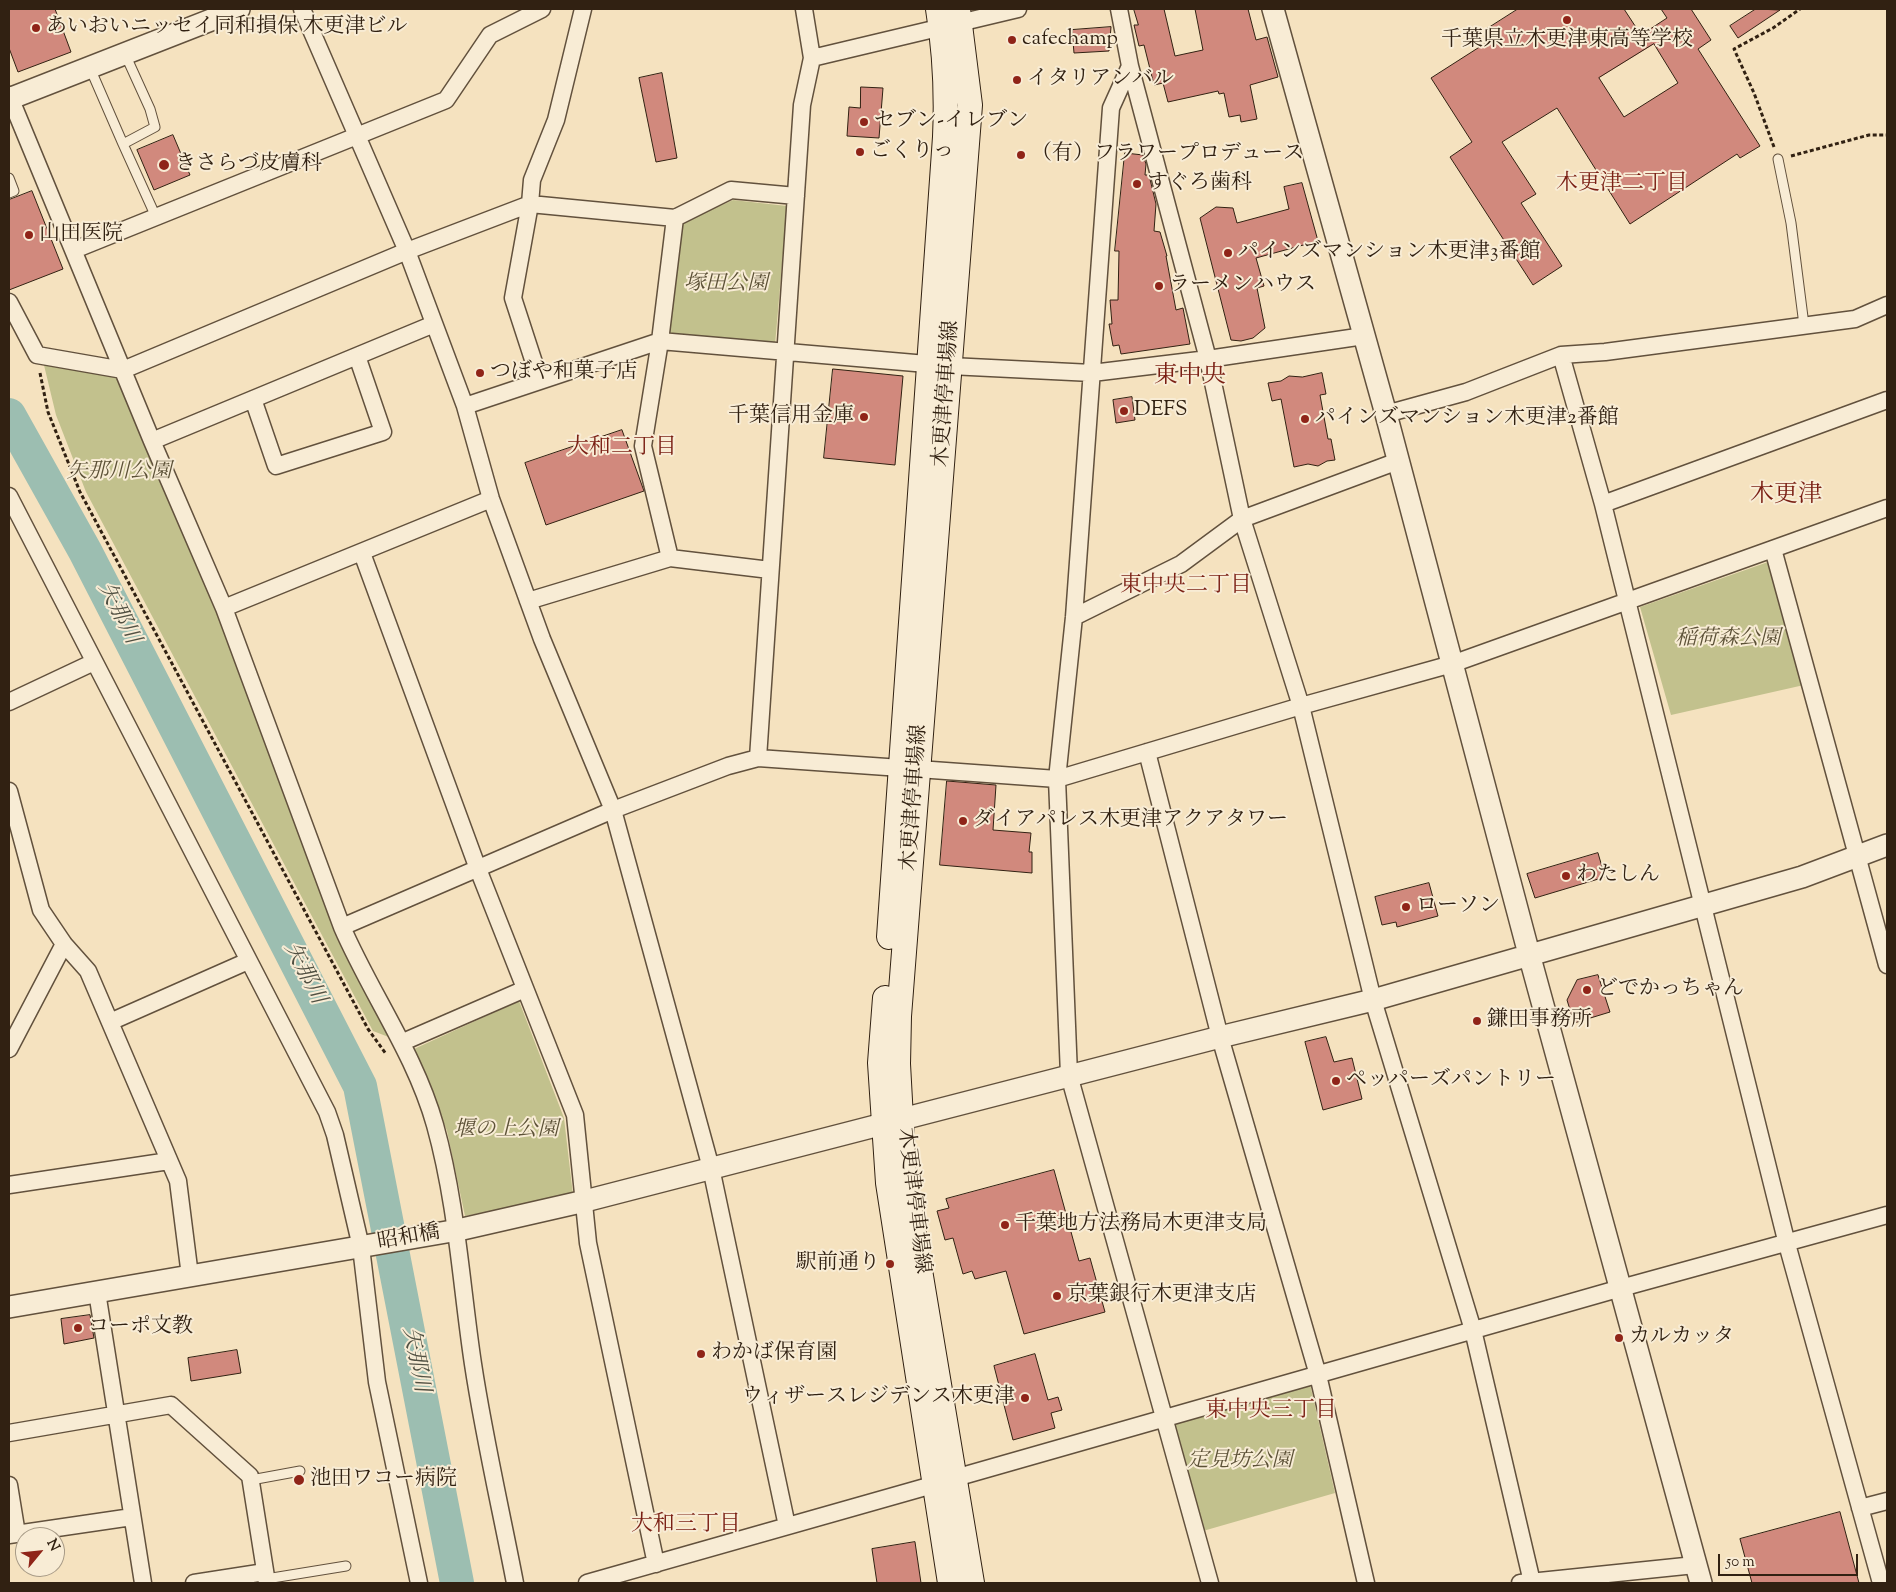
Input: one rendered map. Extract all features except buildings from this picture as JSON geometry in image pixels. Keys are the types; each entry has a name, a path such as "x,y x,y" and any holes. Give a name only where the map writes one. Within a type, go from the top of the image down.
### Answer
{"main road":[{"name":"木更津停車場線","path":"949,17 940,366 910,769 880,1063 893,1122 888,1183 945,1481 972,1583"},
{"name":"木更津停車場線","path":"945,1481 950,1583"}],"street":[{"path":"239,9 9,98 224,608 342,927 352,950 403,1042 435,1124 458,1230 473,1365 515,1583"},
{"path":"302,9 407,251 465,406 491,499 528,601 613,810 711,1168 787,1526"},
{"path":"74,250 446,100 490,35 542,9"},
{"path":"540,381 513,298 530,204 532,180 556,120 584,9"},
{"path":"758,758 802,105 812,58 804,9"},
{"path":"812,58 949,17 1018,9"},
{"path":"1119,9 1130,66 1208,359 1242,519 1301,706 1373,1000 1473,1330 1526,1583 1698,1574 1529,954 1386,414 1273,9"},
{"path":"1130,66 1111,108 1074,617 1056,779 1070,1075 1210,1583"},
{"path":"9,302 37,355 123,370 407,251 530,204 674,218 731,190 796,196"},
{"path":"670,558 643,446 660,341 674,218"},
{"path":"1386,414 1466,392 1561,355 1614,351 1855,319 1887,306"},
{"path":"152,441 434,324"},
{"path":"465,406 660,341 940,366 1092,373 1208,359 1364,336"},
{"path":"1561,355 1603,504 1787,1244 1881,1583"},
{"path":"253,399 276,466 383,432 357,356"},
{"path":"1603,504 1887,400"},
{"path":"1074,617 1181,564 1242,519 1398,461"},
{"path":"9,496 327,1112 335,1135 361,1247 377,1382 419,1583"},
{"path":"224,608 491,499"},
{"path":"342,927 613,810 728,766 758,758 1056,779 1301,706 1452,664 1887,508"},
{"path":"1773,549 1887,966"},
{"path":"362,553 478,869 575,1115 588,1242 656,1564"},
{"path":"528,601 670,558 770,570"},
{"path":"9,702 94,662"},
{"path":"1147,752 1220,1036 1318,1375 1366,1583"},
{"path":"9,791 41,910 64,944 88,971 178,1181 190,1276"},
{"name":"昭和橋","path":"9,1307 458,1230 585,1201 1220,1036 1373,1000 1802,877 1887,845"},
{"path":"9,1050 64,944"},
{"path":"110,1022 248,960"},
{"path":"403,1042 526,990"},
{"path":"9,1185 169,1161"},
{"path":"587,1583 1621,1288 1787,1244 1887,1215"},
{"path":"97,1292 143,1583"},
{"path":"9,1433 171,1405 250,1476 266,1578 194,1583"},
{"path":"9,1485 13,1534 132,1517"},
{"path":"1860,1508 1887,1500"}],"lane":[{"path":"123,144 155,127 150,109 125,53"},
{"path":"90,67 156,217"},
{"path":"1778,160 1791,223 1804,325"},
{"path":"9,178 14,191 9,193"},
{"path":"251,1480 300,1471"},
{"path":"266,1578 346,1566"}],"path":[{"path":"1800,9 1772,28 1734,49 1754,93 1778,160 1869,135 1887,135"},
{"path":"37,355 48,412 80,492 368,1029 390,1061"}],"green space":[{"name":"塚田公園","path":"733,200 787,206 775,345 664,337 682,223"},
{"name":"矢那川公園","path":"43,361 119,376 399,1041 373,1031 86,492 56,415"},
{"name":"稲荷森公園","path":"1768,562 1804,685 1671,715 1640,607"},
{"name":"堰の上公園","path":"519,1001 564,1118 573,1195 465,1216 447,1131 414,1049"},
{"name":"定見坊公園","path":"1310,1384 1335,1493 1203,1531 1169,1424"}],"waterway":[{"name":"矢那川","path":"9,415 85,551 360,1086 457,1583"}],"place":[{"name":"千葉県立木更津東高等学校","path":"1567,20"},
{"name":"あいおいニッセイ同和損保 木更津ビル","path":"36,28"},
{"name":"cafechamp","path":"1012,40"},
{"name":"イタリアンバル","path":"1017,80"},
{"name":"セブン-イレブン","path":"864,122"},
{"name":"ごくりっ","path":"860,152"},
{"name":"（有）フラワープロデュース","path":"1021,155"},
{"name":"きさらづ皮膚科","path":"164,165"},
{"name":"すぐろ歯科","path":"1137,184"},
{"name":"山田医院","path":"29,235"},
{"name":"パインズマンション木更津3番館","path":"1228,253"},
{"name":"ラーメンハウス","path":"1159,286"},
{"name":"つぼや和菓子店","path":"480,373"},
{"name":"DEFS","path":"1124,411"},
{"name":"千葉信用金庫","path":"864,417"},
{"name":"パインズマンション木更津2番館","path":"1305,419"},
{"name":"ダイアパレス木更津アクアタワー","path":"963,821"},
{"name":"わたしん","path":"1566,876"},
{"name":"ローソン","path":"1406,907"},
{"name":"どでかっちゃん","path":"1587,990"},
{"name":"鎌田事務所","path":"1477,1021"},
{"name":"ペッパーズパントリー","path":"1336,1081"},
{"name":"千葉地方法務局木更津支局","path":"1005,1225"},
{"name":"駅前通り","path":"890,1264"},
{"name":"京葉銀行木更津支店","path":"1057,1296"},
{"name":"コーポ文教","path":"78,1328"},
{"name":"カルカッタ","path":"1619,1338"},
{"name":"わかば保育園","path":"701,1354"},
{"name":"ウィザースレジデンス木更津","path":"1025,1398"},
{"name":"池田ワコー病院","path":"299,1480"}],"district":[{"name":"木更津二丁目","path":"1622,185"},
{"name":"東中央","path":"1190,378"},
{"name":"大和二丁目","path":"622,449"},
{"name":"木更津","path":"1786,497"},
{"name":"東中央二丁目","path":"1186,587"},
{"name":"東中央三丁目","path":"1271,1412"},
{"name":"大和三丁目","path":"686,1526"}]}
